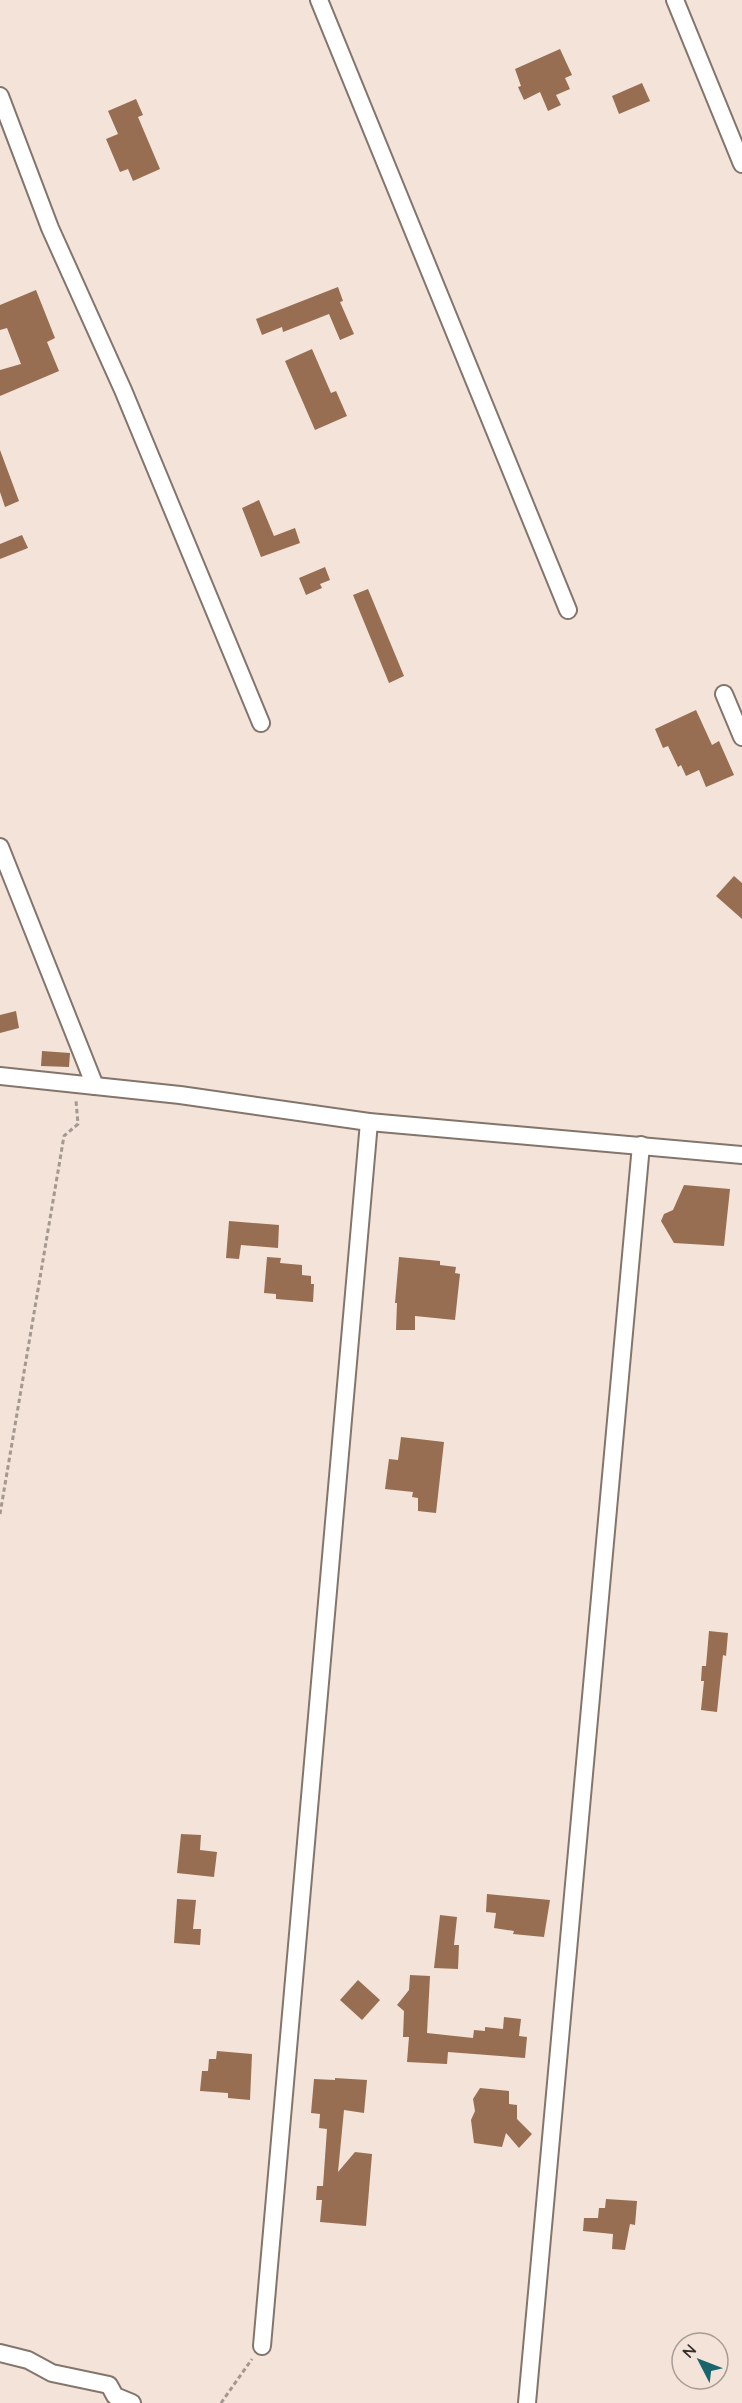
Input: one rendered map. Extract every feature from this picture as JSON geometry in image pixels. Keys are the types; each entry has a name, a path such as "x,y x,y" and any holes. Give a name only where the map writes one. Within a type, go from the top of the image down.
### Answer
{"street":[{"path":"319,0 568,610"},
{"path":"675,0 742,164"},
{"path":"0,96 50,228 123,390 261,723"},
{"path":"723,694 742,737"},
{"path":"0,846 95,1086"},
{"path":"0,1076 180,1095 369,1122 742,1155"},
{"path":"262,2346 369,1122"},
{"path":"527,2403 641,1146"},
{"path":"0,2353 28,2360 52,2373 109,2385 115,2396 132,2403"}],"path":[{"path":"0,1514 64,1136 78,1124 74,1084"},
{"path":"221,2403 262,2346"}],"building":[{"path":"560,49 572,75 565,78 570,89 556,95 561,105 548,111 540,92 524,100 518,87 521,86 515,69"},
{"path":"642,83 650,101 619,114 612,96"},
{"path":"136,99 143,115 138,117 160,169 133,181 128,169 120,172 106,139 118,134 108,111"},
{"path":"338,287 343,301 340,302 354,334 340,340 329,314 283,332 282,327 262,335 256,319"},
{"path":"36,290 55,338 47,342 59,371 0,396 0,370 21,364 7,328 0,330 0,305"},
{"path":"312,349 331,393 336,391 347,416 315,430 285,361"},
{"path":"0,450 19,501 5,507 0,492"},
{"path":"259,500 274,536 295,528 300,543 261,557 242,508"},
{"path":"22,535 28,548 0,559 0,544"},
{"path":"325,567 330,580 320,584 322,588 306,595 299,578"},
{"path":"368,589 404,676 389,683 353,595"},
{"path":"696,710 712,745 719,741 734,775 706,787 699,770 686,776 681,765 678,767 668,746 663,748 655,729"},
{"path":"734,876 742,883 742,919 716,896"},
{"path":"16,1011 19,1028 0,1033 0,1015"},
{"path":"42,1051 70,1053 69,1067 41,1066"},
{"path":"684,1185 730,1189 724,1246 674,1243 661,1221 664,1214 673,1210"},
{"path":"229,1221 279,1225 278,1248 241,1245 239,1259 226,1258"},
{"path":"267,1257 281,1258 280,1263 302,1265 302,1275 311,1276 311,1284 314,1284 313,1302 276,1299 276,1294 264,1293"},
{"path":"399,1257 440,1261 440,1265 456,1267 455,1273 460,1274 455,1320 415,1316 415,1330 396,1330 397,1303 395,1303"},
{"path":"401,1437 444,1442 436,1513 418,1511 418,1498 412,1497 413,1492 385,1489 389,1459 398,1460"},
{"path":"709,1631 728,1633 726,1656 723,1655 717,1712 701,1710 704,1681 701,1681 702,1666 706,1666"},
{"path":"181,1834 201,1835 200,1850 217,1852 214,1877 177,1873"},
{"path":"487,1894 550,1900 544,1937 513,1934 514,1931 494,1928 496,1913 486,1912"},
{"path":"177,1899 196,1900 193,1929 201,1929 200,1945 174,1943"},
{"path":"440,1915 457,1917 454,1945 459,1945 458,1969 434,1968"},
{"path":"410,1975 430,1976 427,2033 473,2038 474,2030 485,2031 485,2027 503,2029 504,2017 521,2019 519,2036 527,2037 525,2058 448,2052 447,2064 407,2062 409,2037 403,2037 404,2011 397,2005 409,1990"},
{"path":"358,1980 380,2000 362,2020 340,2000"},
{"path":"217,2051 252,2054 250,2100 228,2098 228,2093 200,2091 202,2071 208,2071 209,2059 216,2059"},
{"path":"335,2078 367,2080 364,2113 344,2110 338,2172 355,2152 372,2154 366,2226 320,2222 322,2200 316,2200 317,2186 323,2186 327,2129 319,2128 320,2114 311,2113 314,2079 335,2080"},
{"path":"480,2088 509,2091 509,2104 517,2105 517,2119 532,2134 519,2148 506,2133 502,2147 474,2143 471,2120 475,2111 473,2099"},
{"path":"606,2199 637,2201 635,2225 630,2224 625,2250 612,2249 613,2234 583,2231 584,2218 598,2218 599,2208 605,2208"}]}
